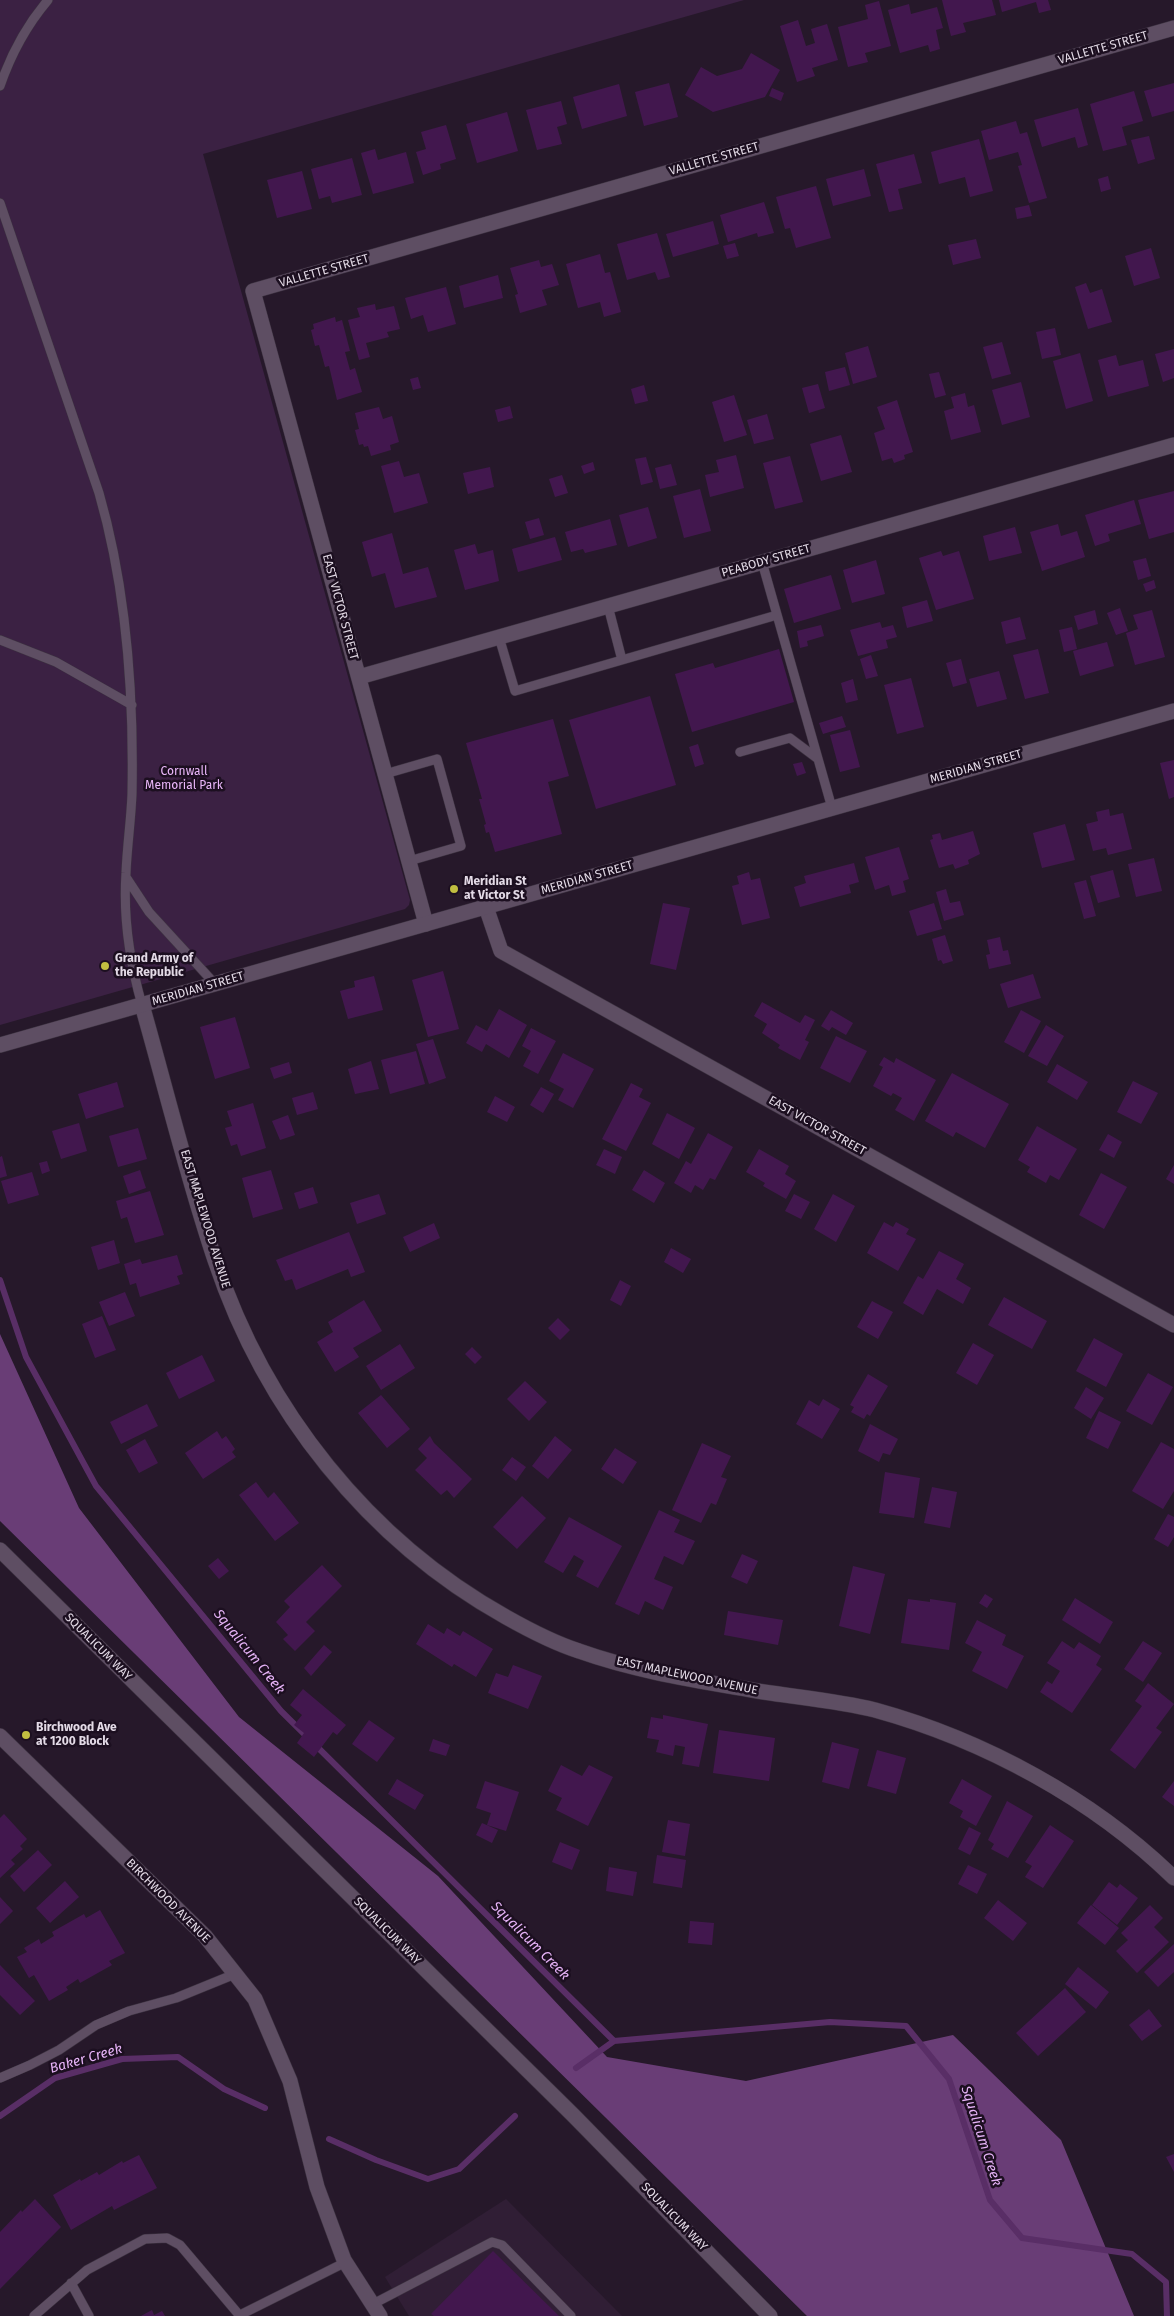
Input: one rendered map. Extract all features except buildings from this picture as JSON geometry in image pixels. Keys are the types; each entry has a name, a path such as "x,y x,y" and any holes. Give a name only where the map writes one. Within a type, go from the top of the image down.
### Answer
{"street":[{"name":"VALLETTE STREET","path":"253,291 1174,28"},
{"name":"EAST VICTOR STREET","path":"253,291 426,924"},
{"name":"PEABODY STREET","path":"359,677 1174,445"},
{"name":"MERIDIAN STREET","path":"0,1045 1174,711"},
{"name":"EAST VICTOR STREET","path":"486,907 501,951 1174,1325"},
{"name":"EAST MAPLEWOOD AVENUE","path":"142,1005 215,1260 251,1345 275,1389 313,1450 346,1490 384,1529 428,1566 474,1599 526,1628 577,1651 636,1668 753,1690 871,1709 957,1738 1005,1758 1086,1807 1129,1838 1174,1878"},
{"name":"SQUALICUM WAY","path":"0,1550 573,2115 770,2316"},
{"name":"BIRCHWOOD AVENUE","path":"0,1736 205,1936 255,1999 290,2081 317,2187 346,2262 377,2310"}],"lane":[{"path":"0,86 17,44 33,18 48,0"},
{"path":"0,202 110,530 120,585 132,705 132,796 125,876 129,948 142,1005"},
{"path":"762,562 832,808"},
{"path":"608,606 622,660"},
{"path":"499,637 515,691 777,615"},
{"path":"0,640 56,662 132,705"},
{"path":"740,752 790,738 818,759"},
{"path":"385,774 437,759 461,846 409,861"},
{"path":"125,876 149,912 214,984"},
{"path":"0,2078 30,2066 59,2050 96,2025 129,2011 176,1998 235,1974"},
{"path":"34,2316 87,2270 145,2239 167,2238 180,2244 240,2316 346,2262"},
{"path":"377,2310 492,2242 502,2245 572,2316"},
{"path":"71,2283 89,2316"}],"shaded area":[{"path":"0,1334 79,1508 239,1717 438,1876 607,2057 746,2081 953,2035 1061,2140 1134,2316 807,2316 0,1521"},
{"path":"506,2199 622,2316 409,2316 385,2277"}],"green space":[{"name":"Cornwall Memorial Park","path":"0,0 744,0 203,154 410,900 409,905 405,909 0,1025"}],"waterway":[{"name":"Squalicum Creek","path":"0,1280 26,1357 96,1486 281,1711 614,2041 830,2022 906,2026 949,2079 990,2200 1022,2238 1132,2254 1166,2282 1167,2316"},
{"name":"Baker Creek","path":"576,2068 614,2041"},
{"name":"Baker Creek","path":"0,2116 55,2078 122,2059 178,2057 224,2089 265,2108"},
{"name":"Baker Creek","path":"329,2139 376,2160 428,2179 459,2169 515,2116"}],"place":[{"name":"Meridian St at Victor St","path":"454,889"},
{"name":"Grand Army of the Republic","path":"105,966"},
{"name":"Birchwood Ave at 1200 Block","path":"26,1735"}]}
